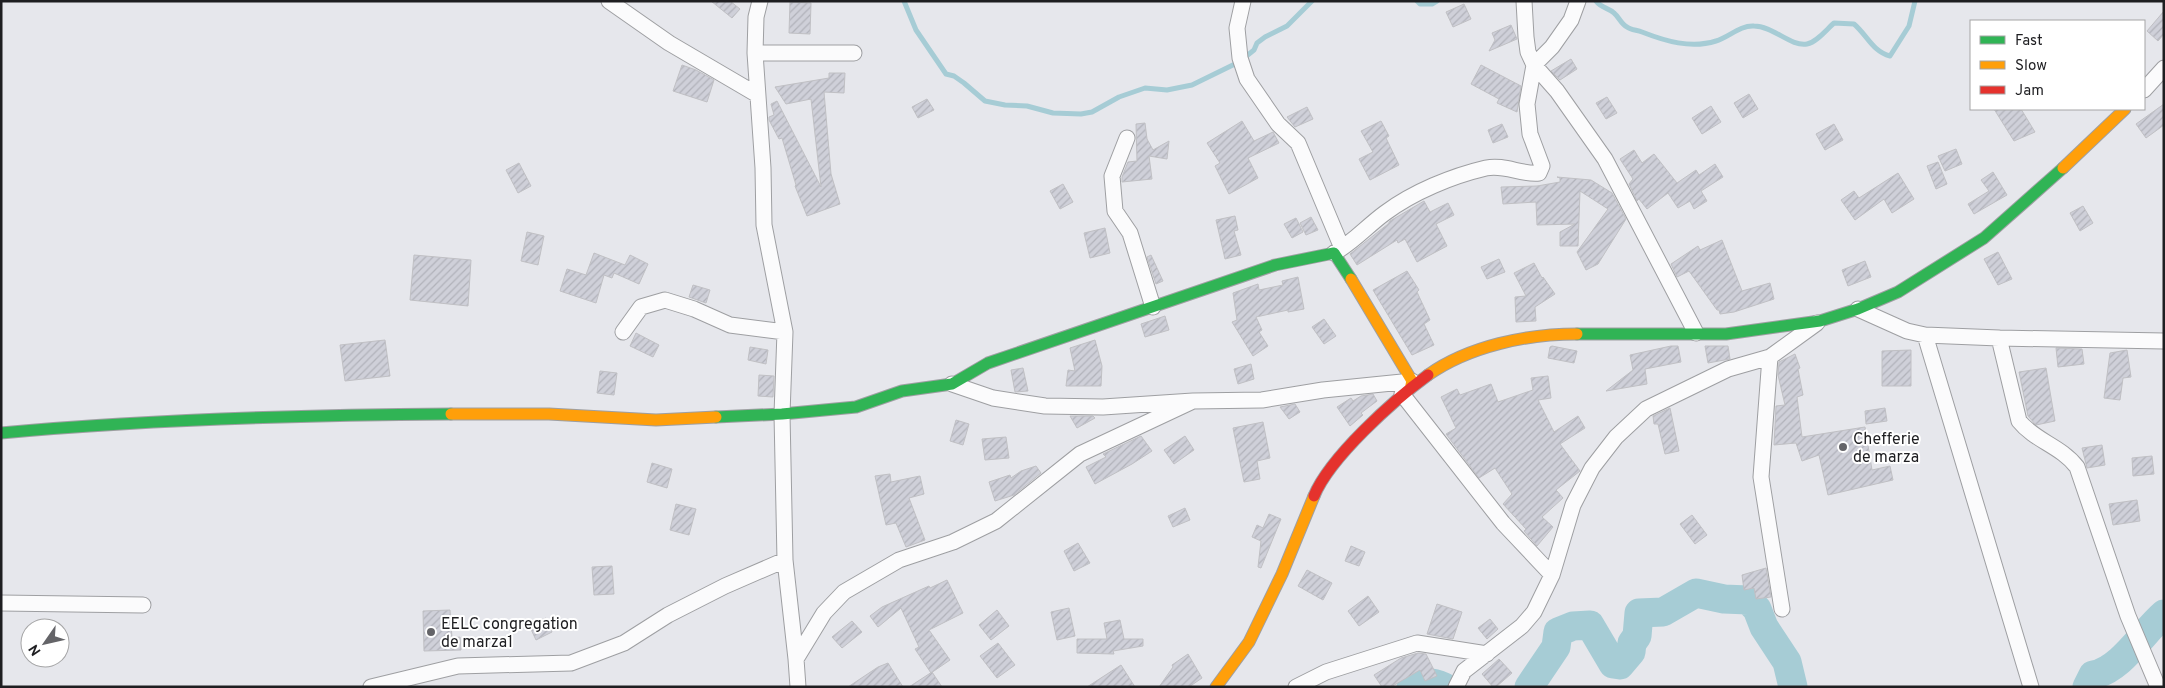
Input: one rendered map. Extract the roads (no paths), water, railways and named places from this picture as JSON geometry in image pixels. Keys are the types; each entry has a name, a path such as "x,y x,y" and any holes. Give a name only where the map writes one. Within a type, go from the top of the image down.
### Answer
{"street":[{"path":"609,1 670,43 756,94"},
{"path":"760,1 756,17 754,53 756,94 763,168 764,225 774,267 785,332 782,414 785,560 798,687"},
{"path":"1242,1 1237,28 1240,58 1247,79 1278,124 1298,144 1338,250 1408,387 1503,523 1552,575"},
{"path":"1,433 74,426 307,415 549,414 656,420 782,414 856,407 902,391 952,384 988,363 1275,265 1338,250 1351,243 1385,213 1411,196 1448,181 1488,168 1505,167 1528,174 1539,173 1542,166 1530,134 1527,104 1534,65 1526,37 1524,1"},
{"path":"1534,65 1552,47 1566,27 1578,1"},
{"path":"754,53 854,53"},
{"path":"1534,65 1557,90 1604,159 1696,333"},
{"path":"2145,89 2164,68"},
{"path":"1216,687 1249,642 1282,574 1317,488 1340,456 1408,387 1444,364 1468,354 1522,338 1549,334 1726,334 1820,321 1858,309 1905,288 1984,238 2022,206 2124,110"},
{"path":"1127,138 1112,176 1115,211 1130,234 1153,307"},
{"path":"623,332 641,307 665,300 694,309 730,325 785,332"},
{"path":"1858,309 1907,331 1925,335 2164,340"},
{"path":"1457,684 1464,671 1522,626 1534,612 1552,575 1573,505 1592,468 1616,437 1646,409 1728,369 1770,357 1820,321"},
{"path":"1925,335 2031,687"},
{"path":"1999,338 2019,421 2026,430 2068,456 2077,467 2111,569 2158,687"},
{"path":"1770,357 1761,477 1782,609"},
{"path":"952,384 993,398 1045,406 1103,407 1193,401 1262,400 1323,390 1408,387"},
{"path":"796,659 824,613 844,592 899,560 953,542 996,521 1080,454 1193,401"},
{"path":"371,687 458,666 571,663 624,643 668,615 725,586 785,560"},
{"path":"1,602 143,604"},
{"path":"1296,687 1326,672 1417,643 1487,654"}],"waterway":[{"path":"904,1 916,30 946,74 954,76 985,101 1005,105 1027,106 1053,113 1081,114 1092,112 1119,97 1145,88 1167,90 1192,85 1239,62 1254,50 1257,43 1287,26 1312,1"},
{"path":"1417,1 1420,4 1432,4 1437,1"},
{"path":"1596,1 1612,11 1629,28 1678,43 1707,43 1721,39 1749,26 1754,26 1768,29 1795,42 1807,44 1818,38 1834,23 1854,24 1879,51 1890,56 1909,26 1915,1"},
{"path":"1529,687 1556,647 1558,632 1573,626 1590,625 1613,664 1620,665 1631,652 1632,643 1637,636 1639,613 1663,612 1696,593 1724,599 1748,600 1757,609 1764,627 1787,662 1793,687"},
{"path":"2087,687 2093,675 2113,666 2164,614"},
{"path":"1411,687 1428,683 1444,687"}],"place":[{"name":"Chefferie de marza","path":"1843,447"},
{"name":"EELC congregation de marza1","path":"431,632"}]}
